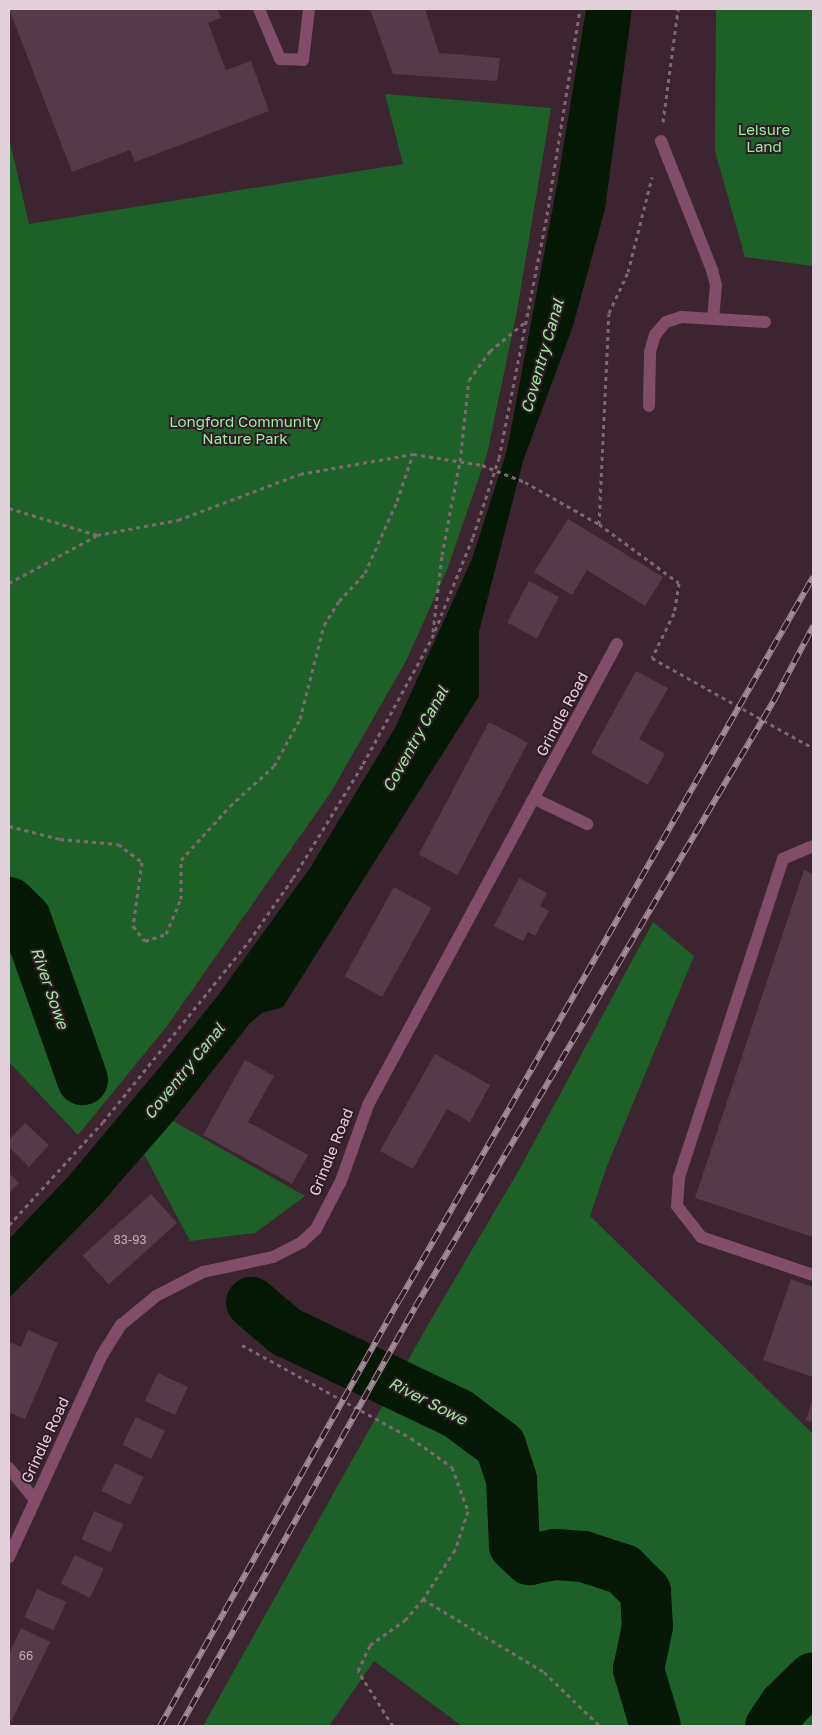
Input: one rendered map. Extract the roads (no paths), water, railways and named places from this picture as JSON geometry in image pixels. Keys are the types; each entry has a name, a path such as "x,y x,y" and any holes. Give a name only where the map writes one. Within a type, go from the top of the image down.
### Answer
{"street":[{"path":"259,9 280,59 303,60 309,9"},
{"path":"661,142 712,270 716,285 713,318"},
{"path":"649,406 650,352 655,335 666,322 681,317 765,322"},
{"name":"Grindle Road","path":"9,1557 102,1355 121,1325 156,1296 203,1272 273,1258 290,1250 316,1229 341,1180 368,1105 535,799 617,644"},
{"path":"535,799 587,824"},
{"path":"813,846 783,859 680,1178 677,1206 701,1237 813,1274"},
{"path":"9,1468 35,1500"}],"water":[{"name":"Coventry Canal","path":"586,9 632,9 605,209 573,326 523,461 479,632 479,696 283,1007 262,1013 250,1023 173,1121 100,1205 9,1298 9,1239 69,1176 170,1055 216,998 310,868 395,728 472,559 507,450 558,180"}],"waterway":[{"name":"River Sowe","path":"9,902 25,918 82,1079"},
{"name":"River Sowe","path":"251,1302 285,1331 457,1413 500,1445 511,1479 514,1545 529,1559 555,1554 583,1556 623,1569 645,1591 647,1626 638,1669 655,1726"},
{"name":"River Sowe","path":"770,1726 784,1705 813,1677"}],"railway":[{"path":"160,1726 400,1299 813,577"},
{"path":"180,1726 415,1307 773,702 813,626"}],"park label":[{"name":"Leisure Land","path":"764,138"},
{"name":"Longford Community Nature Park","path":"245,430"}]}
